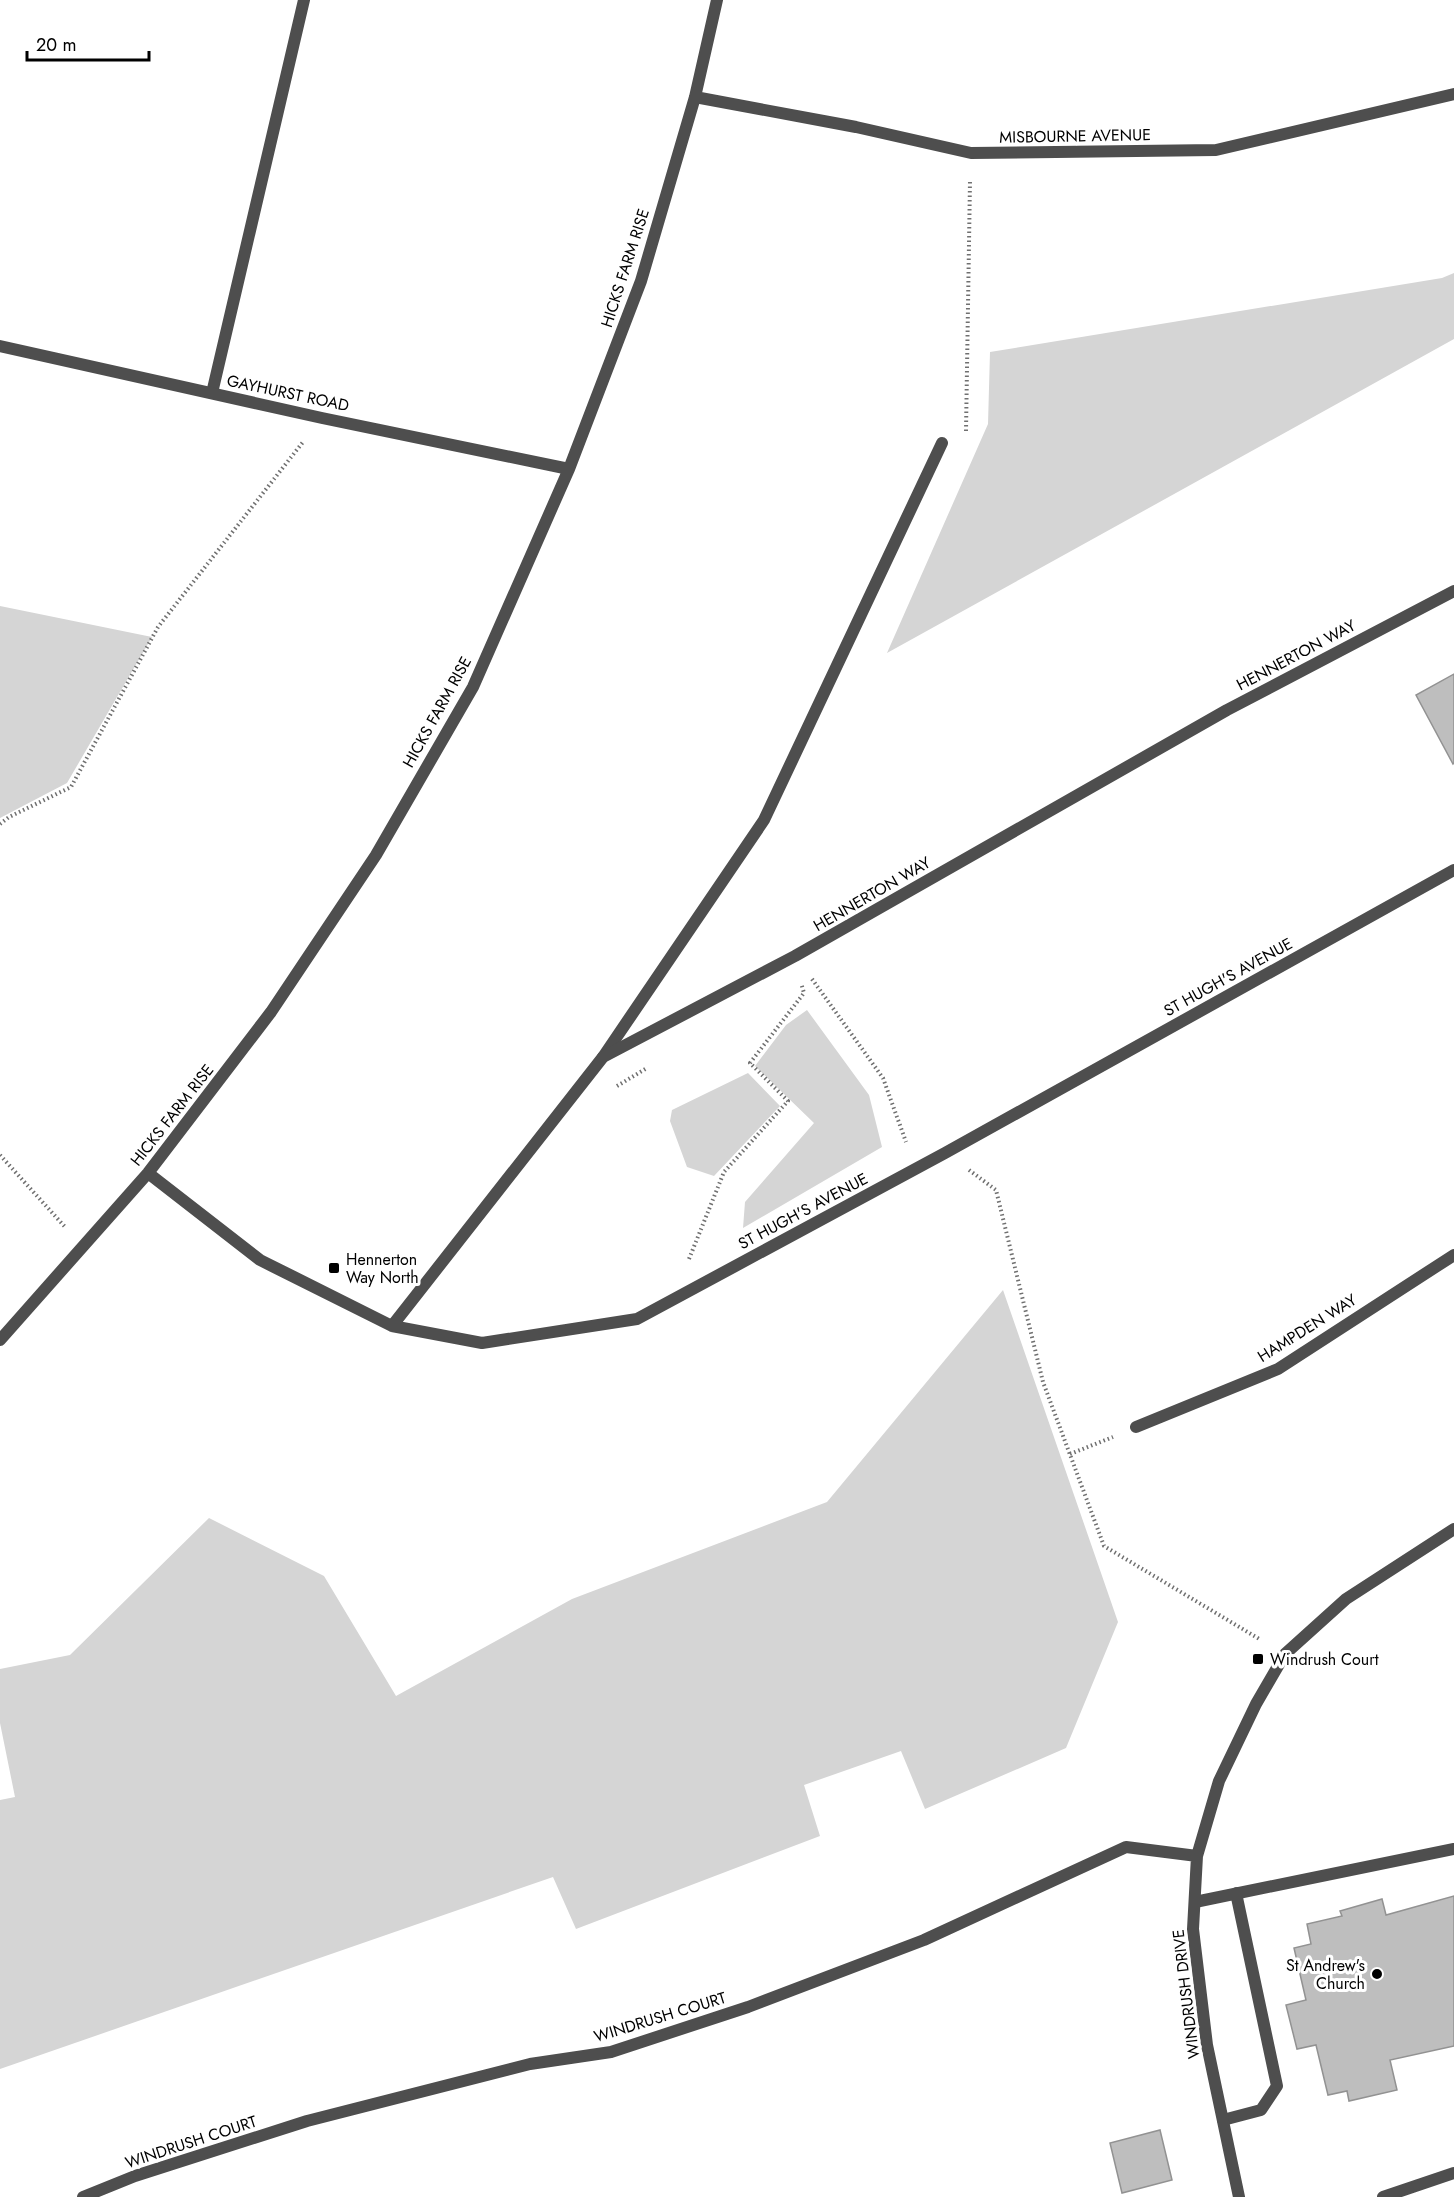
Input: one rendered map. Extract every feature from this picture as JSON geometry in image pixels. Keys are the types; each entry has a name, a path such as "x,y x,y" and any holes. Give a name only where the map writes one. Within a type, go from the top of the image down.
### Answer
{"street":[{"path":"212,393 304,0"},
{"name":"HICKS FARM RISE","path":"0,1340 148,1173 271,1012 376,855 473,687 569,469 641,281 695,97 717,0"},
{"name":"MISBOURNE AVENUE","path":"695,97 856,127 971,153 1216,150 1454,94"},
{"name":"GAYHURST ROAD","path":"0,346 322,418 569,469"},
{"path":"603,1057 764,820 942,443"},
{"name":"HENNERTON WAY","path":"392,1326 603,1057 795,956 1227,710 1454,591"},
{"name":"ST HUGH'S AVENUE","path":"148,1173 260,1260 392,1326 482,1343 637,1319 916,1168 1454,870"},
{"name":"HAMPDEN WAY","path":"1136,1427 1278,1370 1454,1255"},
{"name":"WINDRUSH DRIVE","path":"1239,2197 1207,2045 1193,1929 1197,1856 1218,1781 1256,1704 1285,1654 1346,1599 1454,1529"},
{"name":"WINDRUSH COURT","path":"83,2197 135,2176 307,2121 530,2064 611,2052 748,2007 924,1940 1126,1847 1197,1856"},
{"path":"1195,1902 1454,1849"},
{"path":"1223,2120 1261,2110 1277,2086 1236,1893"},
{"path":"1383,2197 1454,2174"}],"path":[{"path":"967,430 971,153"},
{"path":"0,824 9,817 71,787 158,627 322,418"},
{"path":"795,956 883,1078 916,1168"},
{"path":"671,1301 724,1172 788,1101 750,1063 804,993 795,956"},
{"path":"0,1155 83,1248"},
{"path":"996,1190 1043,1382 1104,1546 1285,1654"},
{"path":"1070,1454 1136,1427"}],"shaded area":[{"path":"1454,273 1454,339 887,653 988,424 990,352 1442,278"},
{"path":"0,606 152,637 67,783 0,818"},
{"path":"807,1010 869,1095 882,1147 743,1228 745,1202 814,1123 755,1066 786,1025"},
{"path":"748,1073 780,1106 714,1176 687,1167 670,1121 672,1110"},
{"path":"1003,1290 1118,1622 1066,1748 925,1809 901,1751 804,1785 820,1836 576,1929 553,1877 0,2069 0,1800 15,1797 0,1723 0,1669 70,1655 209,1518 324,1576 396,1696 572,1599 827,1502"}],"building":[{"path":"1454,674 1454,763 1453,764 1416,695"},
{"name":"St Andrew's Church","path":"1454,1896 1454,2046 1390,2060 1397,2090 1349,2101 1347,2091 1328,2095 1316,2045 1297,2049 1286,2005 1306,2000 1294,1948 1311,1944 1307,1924 1342,1916 1340,1911 1382,1899 1386,1915"},
{"path":"1160,2130 1172,2180 1122,2193 1110,2143"}],"place":[{"name":"Hennerton Way North","path":"334,1268"},
{"name":"Windrush Court","path":"1258,1659"},
{"name":"St Andrew's Church","path":"1377,1974"}]}
